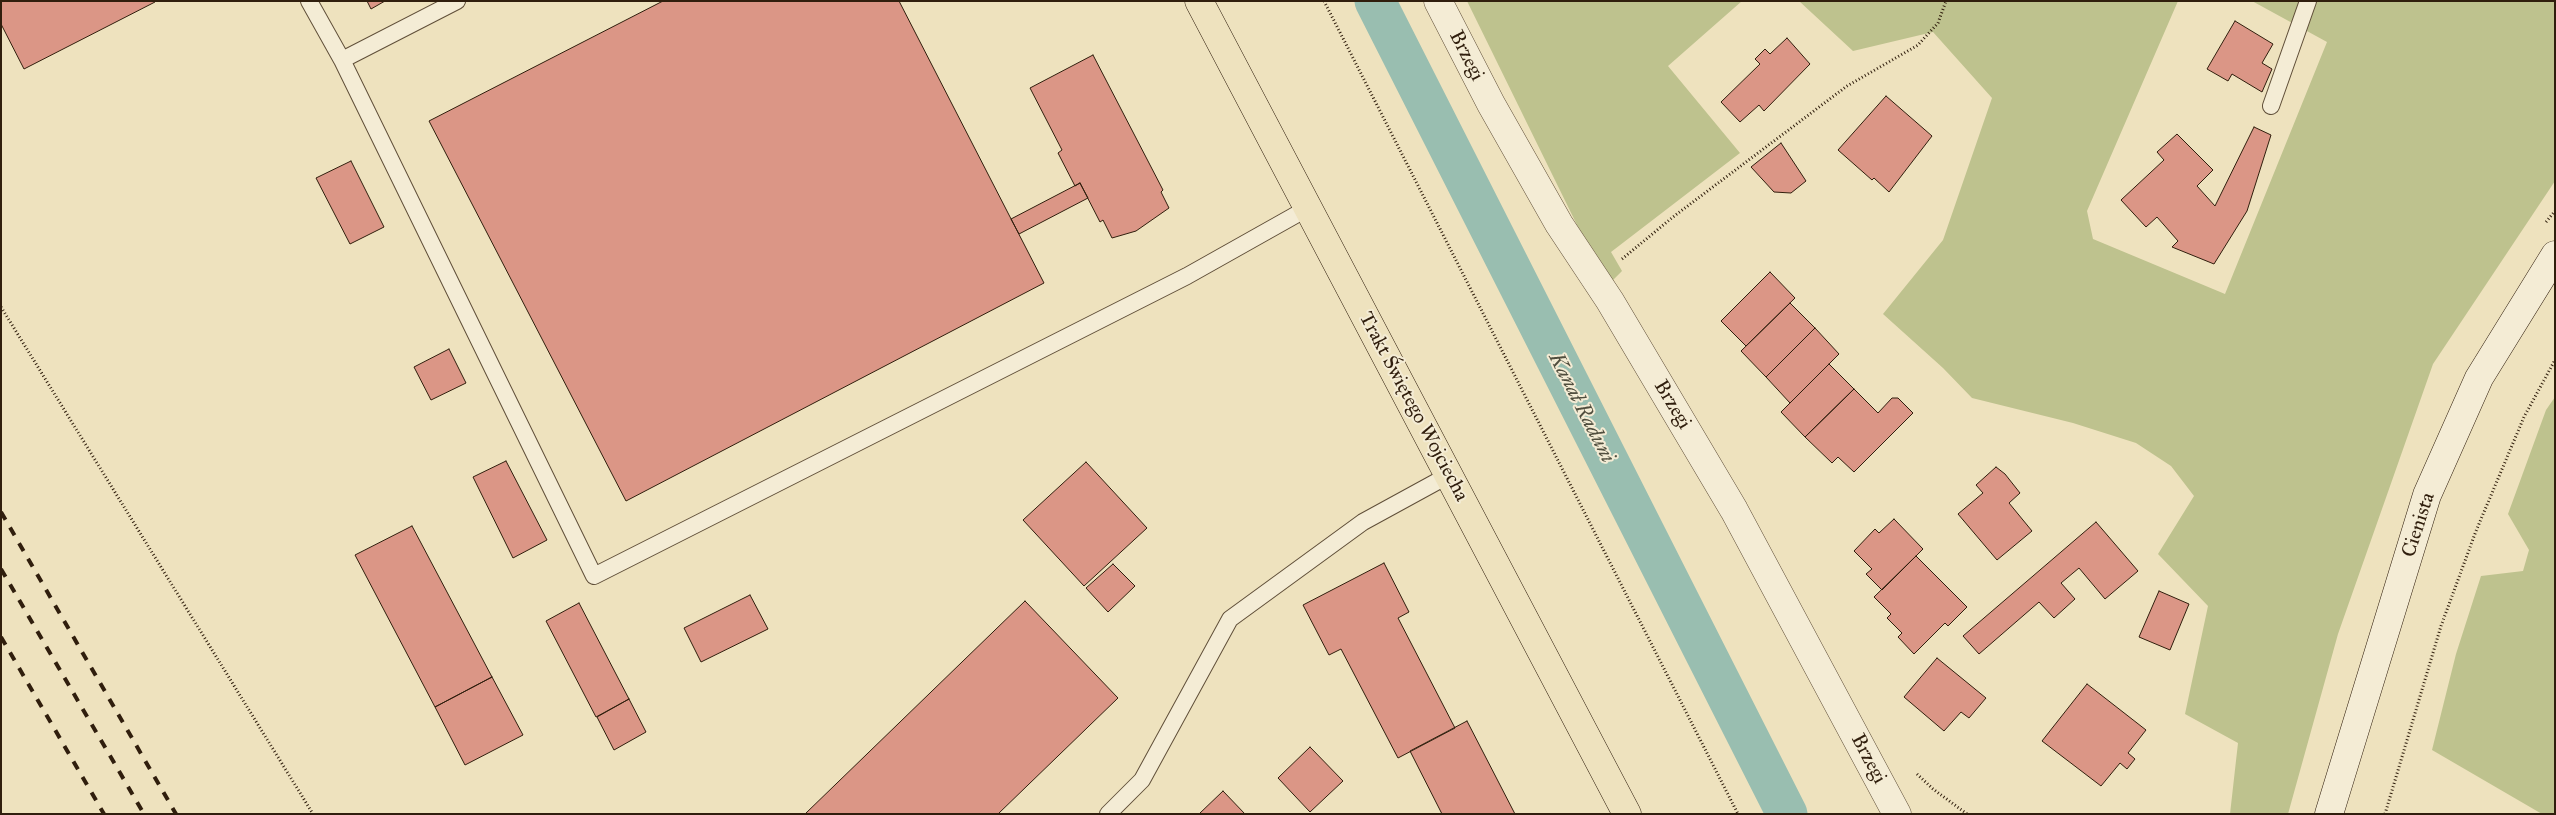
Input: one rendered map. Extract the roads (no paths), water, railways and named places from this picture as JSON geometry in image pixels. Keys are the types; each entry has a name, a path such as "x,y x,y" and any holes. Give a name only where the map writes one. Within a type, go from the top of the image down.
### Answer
{"main road":[{"name":"Trakt Świętego Wojciecha","path":"1199,1 1627,814"}],"street":[{"name":"Brzegi","path":"1438,1 1491,104 1560,224 1596,280 1734,510 1897,814"},
{"name":"Cienista","path":"2328,814 2427,496 2480,378 2555,255"}],"lane":[{"path":"309,1 342,60 594,576 1187,276 1308,208"},
{"path":"342,60 457,1"},
{"path":"2272,106 2308,1"},
{"path":"1108,814 1142,780 1230,619 1363,522 1449,475"}],"waterway":[{"name":"Kanał Raduni","path":"1375,1 1787,814"}],"railway":[{"path":"1,512 176,814"},
{"path":"1,569 144,814"},
{"path":"1,637 104,814"}]}
